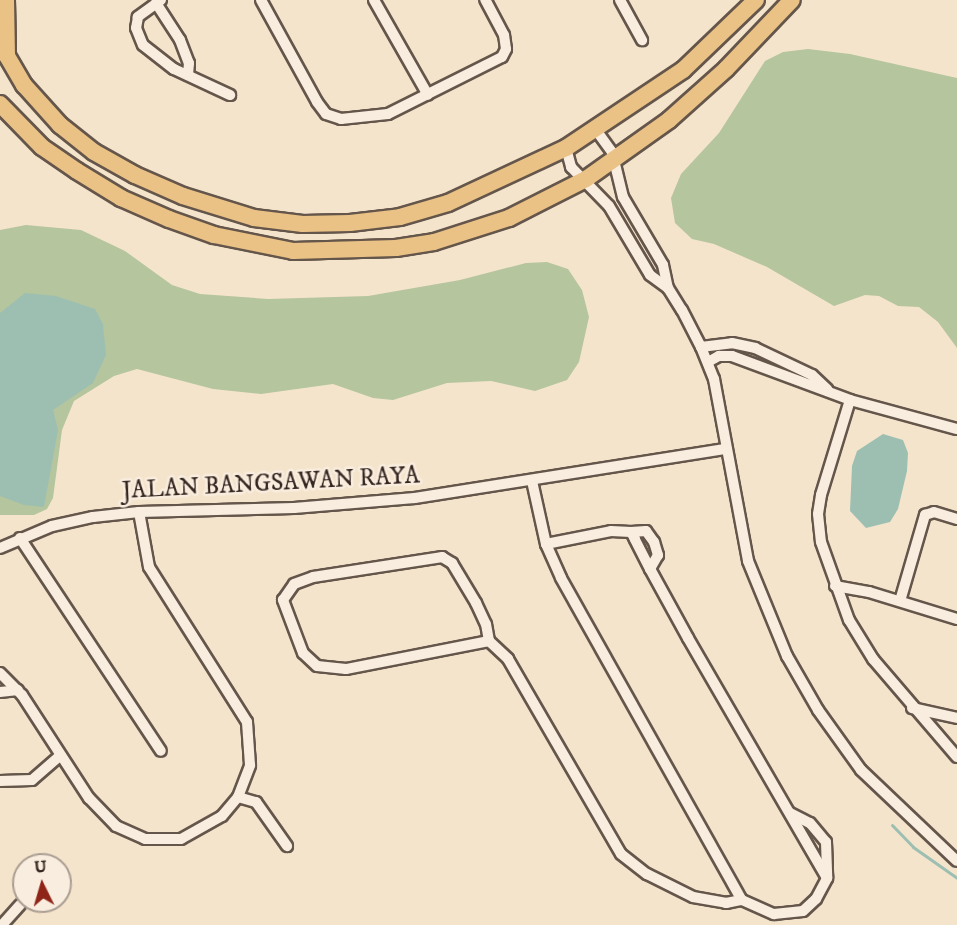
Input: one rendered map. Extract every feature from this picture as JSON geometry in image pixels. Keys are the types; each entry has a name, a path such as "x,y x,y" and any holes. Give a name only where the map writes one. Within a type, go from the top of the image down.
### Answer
{"main road":[{"path":"6,0 8,60"},
{"path":"0,44 8,60 60,125 94,152 183,196 254,218 303,224 400,217 495,185 596,130 683,70 756,0"},
{"path":"0,104 42,147 121,198 214,235 293,251 350,252 434,242 509,218 586,179 613,161 669,120 726,69 792,0"}],"street":[{"path":"261,0 326,114 341,119 372,118 491,65 506,49 504,34 485,0"},
{"path":"374,0 428,95"},
{"path":"620,0 642,40"},
{"path":"188,75 189,63 180,40 159,2 138,17 138,36 163,62 188,75 230,95"},
{"path":"596,130 608,144 623,197 663,265 668,288 708,362 720,404 726,449 748,561 802,685 861,770 957,861"},
{"path":"566,148 570,167 586,179 609,206 650,275 668,288"},
{"path":"701,347 732,343 772,357 812,375 827,389"},
{"path":"708,362 719,356 732,356 827,389 850,400 957,429"},
{"path":"764,369 772,357"},
{"path":"850,400 818,514 821,542 849,620 873,659 912,708 957,757"},
{"name":"JALAN BANGSAWAN RAYA","path":"0,548 20,538 66,523 139,512 360,504 532,481 726,449"},
{"path":"532,481 546,544 569,594 742,900"},
{"path":"0,673 18,690 60,756 109,819 146,839 181,839 214,823 238,798 250,765 247,722 149,567 139,512"},
{"path":"900,601 925,515 934,512 957,519"},
{"path":"546,544 611,531 646,531 654,542 658,555 650,569"},
{"path":"631,532 827,878"},
{"path":"20,538 161,751"},
{"path":"489,641 346,669 324,669 312,663 303,653 285,610 284,595 294,584 313,577 442,557 452,563 486,624 489,641 508,659 621,854 647,874 693,897 726,903 742,900 774,914 803,910 816,899 827,878 826,842 810,823 789,813"},
{"path":"835,586 900,601 957,619"},
{"path":"0,692 18,690"},
{"path":"912,708 957,718"},
{"path":"0,781 32,780 60,756"},
{"path":"238,798 256,802 287,846"},
{"path":"2,925 13,913"}],"shaded area":[{"path":"808,49 850,54 957,78 957,348 938,322 919,307 898,306 879,296 865,295 834,306 767,267 714,244 692,239 675,223 671,198 681,174 719,133 765,61 783,52"},
{"path":"26,225 81,230 125,251 172,285 200,294 268,299 368,296 460,280 526,263 547,262 568,269 582,290 589,317 579,362 567,380 535,391 491,381 447,383 393,400 373,398 333,384 261,394 213,389 137,369 114,376 74,401 62,430 53,498 47,509 34,515 0,515 0,230"},
{"path":"25,293 56,296 95,309 103,324 106,355 93,383 53,410 58,430 44,507 24,505 0,496 0,313"},
{"path":"883,434 903,440 908,453 907,471 898,509 890,522 866,528 850,511 852,466 857,451"}],"waterway":[{"path":"892,825 913,847 957,878"}]}
